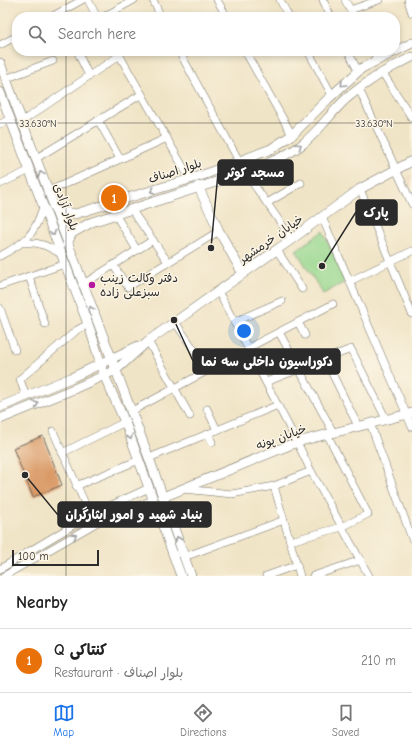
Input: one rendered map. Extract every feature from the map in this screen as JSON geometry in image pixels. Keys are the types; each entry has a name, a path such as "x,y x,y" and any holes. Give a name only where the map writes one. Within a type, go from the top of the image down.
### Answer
{"main road":[{"name":"بلوار اصناف","path":"400,49 412,43"},
{"name":"بلوار اصناف","path":"48,206 67,214 83,212 190,178 271,149 292,136 332,95 358,72 386,56"},
{"name":"بلوار اصناف","path":"67,244 72,233 87,224 274,161 300,146 338,106 359,89 382,72 412,57"},
{"name":"بلوار آزادی","path":"0,62 48,192 48,206 61,254 92,329 111,358 116,370"},
{"name":"بلوار آزادی","path":"0,92 30,170 67,244 82,285 104,375"},
{"name":"خیابان خرمشهر","path":"0,419 116,370 148,341 277,250 360,189 397,168 412,162"},
{"path":"198,186 219,231 242,274"},
{"path":"83,212 80,215 80,220 87,224"},
{"name":"خیابان خرمشهر","path":"0,407 73,377 148,341"},
{"path":"116,370 191,576"},
{"path":"104,375 125,422 149,488 151,501 181,576"},
{"path":"73,377 78,382 76,388"},
{"path":"118,407 121,401 129,407"},
{"name":"خیابان پونه","path":"163,496 297,442 409,413"}],"street":[{"path":"64,12 82,0"},
{"path":"88,0 95,12"},
{"path":"112,12 134,0"},
{"path":"153,0 159,12"},
{"path":"217,0 222,12"},
{"path":"280,0 286,12"},
{"path":"323,0 329,12"},
{"path":"345,0 351,12"},
{"path":"356,12 379,0"},
{"path":"408,0 412,13"},
{"path":"0,45 12,39"},
{"path":"79,56 89,76"},
{"path":"21,122 89,76 114,56"},
{"path":"120,56 190,178"},
{"path":"182,56 239,161"},
{"path":"248,56 292,136"},
{"path":"311,56 332,95"},
{"path":"350,56 358,72"},
{"path":"376,56 378,60"},
{"path":"5,79 53,61"},
{"path":"382,72 412,118"},
{"path":"359,89 397,168 412,204"},
{"path":"35,159 142,94"},
{"path":"0,124 10,119"},
{"path":"98,120 120,159"},
{"path":"48,192 167,138"},
{"path":"0,184 30,170"},
{"path":"245,172 292,239"},
{"path":"267,203 301,183"},
{"path":"360,189 412,314"},
{"path":"24,243 48,206"},
{"path":"131,209 168,262"},
{"path":"115,214 137,250"},
{"path":"322,217 409,413 412,427"},
{"path":"113,265 128,287 219,231"},
{"path":"82,285 153,240"},
{"path":"0,256 24,243 36,242 44,244 61,254"},
{"path":"277,250 302,289"},
{"path":"350,281 412,251"},
{"path":"0,286 65,264"},
{"path":"29,276 45,324"},
{"path":"218,291 297,442 310,471 369,576"},
{"path":"234,322 282,301"},
{"path":"248,348 333,304"},
{"path":"0,308 3,324 15,350"},
{"path":"174,322 208,370"},
{"path":"298,322 305,335"},
{"path":"26,397 20,378 77,330 92,329"},
{"path":"279,332 299,369 368,514 342,527 290,541"},
{"path":"148,341 190,416"},
{"path":"266,382 351,349 386,419"},
{"path":"325,359 358,426"},
{"path":"129,407 175,388 218,365"},
{"path":"149,458 278,405"},
{"path":"206,408 217,430"},
{"path":"62,453 125,422"},
{"path":"370,423 412,539"},
{"path":"53,431 90,515"},
{"path":"208,434 212,442"},
{"path":"76,486 139,460"},
{"path":"182,488 232,494 274,486 310,471"},
{"path":"274,486 300,576"},
{"path":"0,569 90,515 149,488"},
{"path":"133,495 139,498 140,505"},
{"path":"4,576 103,519 151,501"},
{"path":"184,557 284,520"},
{"path":"313,576 361,560"},
{"path":"266,576 297,565"}],"lane":[{"path":"142,519 151,501"}],"shaded area":[{"path":"412,174 412,193 406,179 407,176"}],"green space":[{"path":"323,231 345,282 323,294 296,250"}],"building":[{"path":"43,436 62,485 33,497 13,448"}],"place":[{"name":"Q کنتاکی","path":"114,198"},
{"name":"مسجد کوثر","path":"211,248"},
{"name":"پارک","path":"322,266"},
{"name":"دفتر وکالت زینب سبزعلی زاده","path":"92,285"},
{"name":"دکوراسیون داخلی سه نما","path":"174,320"},
{"name":"بنیاد شهید و امور ایثارگران","path":"25,475"}]}
